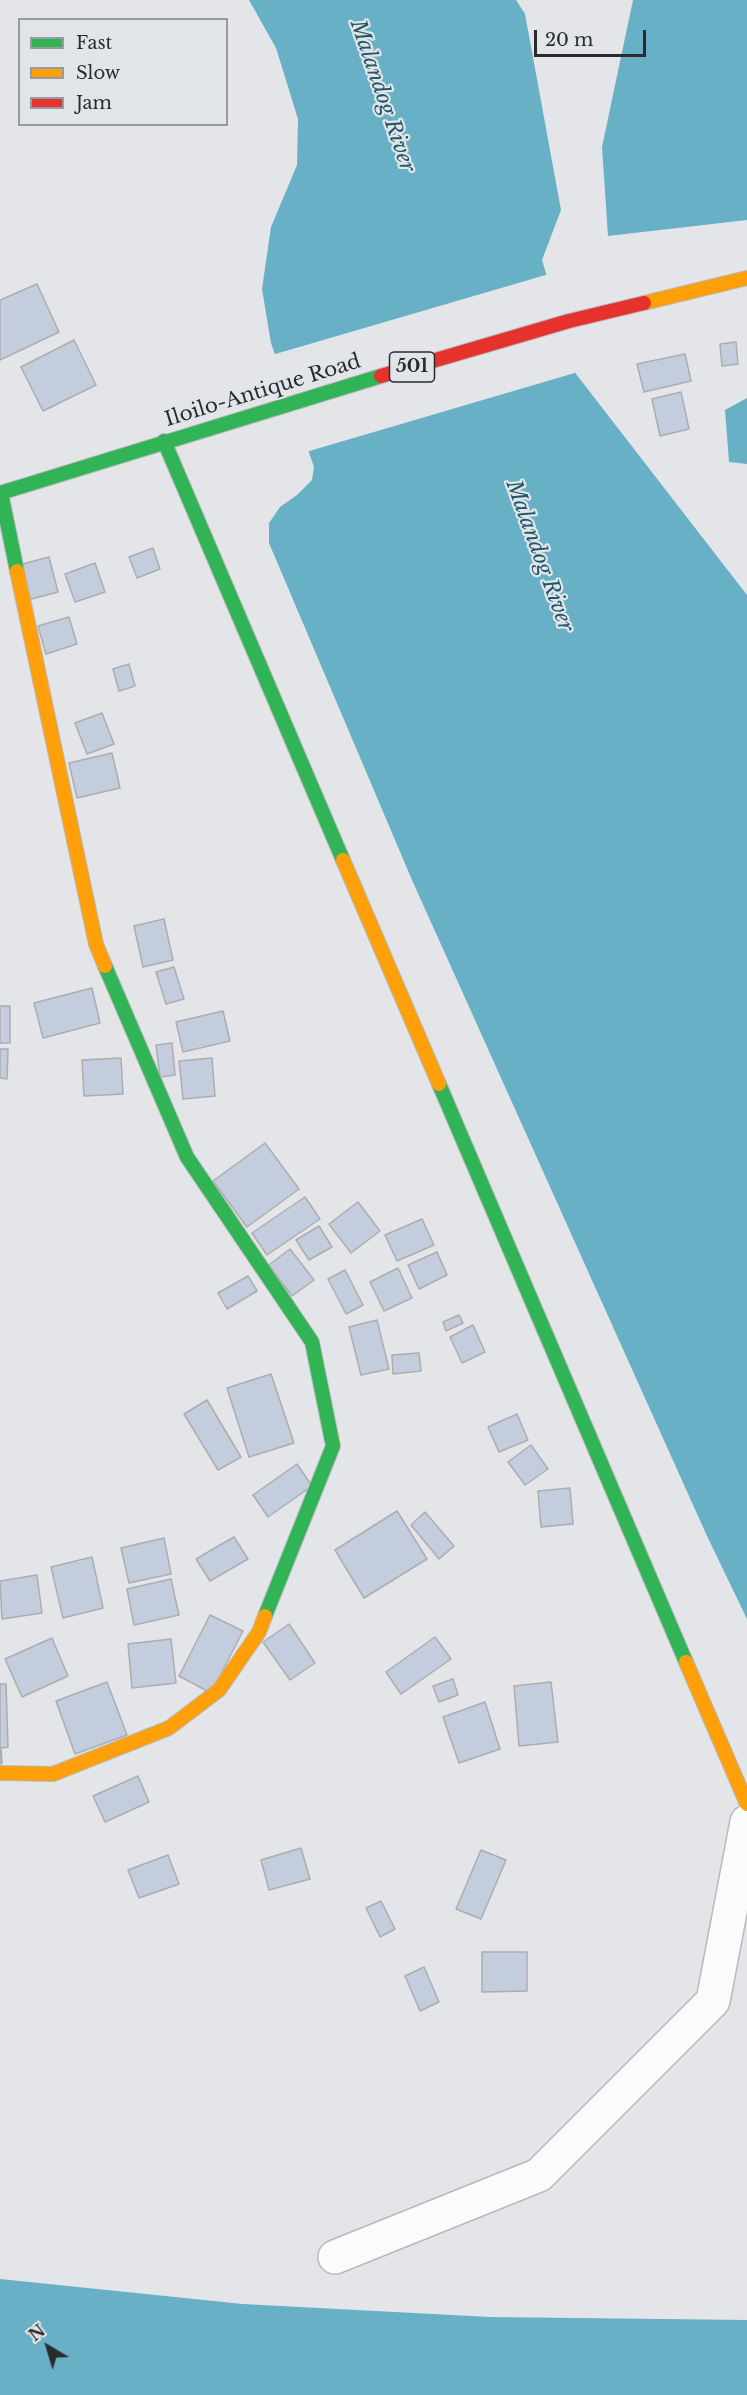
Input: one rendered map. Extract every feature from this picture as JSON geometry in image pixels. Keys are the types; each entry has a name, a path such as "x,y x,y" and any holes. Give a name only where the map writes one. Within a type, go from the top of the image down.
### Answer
{"street":[{"name":"Iloilo-Antique Road","path":"1,493 255,413 569,321 747,278"},
{"path":"164,441 747,1804"},
{"path":"0,1773 53,1774 75,1766 170,1728 219,1690 259,1632 333,1446 312,1342 187,1157 96,944 1,493"},
{"path":"335,2257 539,2175 713,2001 747,1822"}],"water":[{"name":"Malandog River","path":"249,0 516,0 525,14 561,210 542,260 576,374 747,595 747,1619 707,1536 412,880 269,543 269,523 280,507 312,480 314,467 271,343 262,289 271,227 297,165 298,119 276,48"},
{"path":"633,0 747,0 747,220 608,236 602,147"},
{"path":"747,398 747,464 729,462 725,410"},
{"path":"0,2279 243,2304 490,2317 747,2320 747,2395 0,2395"}],"pier":[{"path":"549,274 578,372 306,452 272,355"}],"building":[{"path":"37,284 59,332 0,360 0,300"},
{"path":"74,340 96,385 43,411 21,367"},
{"path":"736,342 738,364 722,366 720,344"},
{"path":"685,354 691,381 644,392 637,364"},
{"path":"681,392 689,429 660,436 652,399"},
{"path":"153,548 160,569 137,578 129,557"},
{"path":"49,557 58,592 28,600 19,565"},
{"path":"95,563 105,592 75,602 65,574"},
{"path":"69,617 77,644 46,654 38,626"},
{"path":"129,664 135,686 119,691 113,669"},
{"path":"102,713 114,744 87,754 75,723"},
{"path":"112,753 120,788 77,798 69,763"},
{"path":"164,919 173,960 143,967 134,926"},
{"path":"174,967 184,999 166,1004 156,972"},
{"path":"92,988 100,1023 43,1038 34,1003"},
{"path":"0,1006 10,1006 10,1043 0,1043"},
{"path":"223,1011 230,1041 183,1052 176,1022"},
{"path":"172,1043 175,1075 160,1077 156,1045"},
{"path":"0,1049 8,1049 7,1079 0,1078"},
{"path":"121,1058 123,1094 84,1096 82,1060"},
{"path":"212,1058 215,1096 183,1099 179,1061"},
{"path":"265,1143 299,1189 247,1227 213,1181"},
{"path":"305,1197 320,1219 267,1255 252,1233"},
{"path":"358,1202 380,1231 351,1253 329,1224"},
{"path":"422,1219 434,1245 397,1261 385,1235"},
{"path":"319,1226 332,1247 309,1260 296,1240"},
{"path":"290,1249 314,1280 292,1296 269,1265"},
{"path":"437,1252 447,1275 419,1289 408,1265"},
{"path":"398,1268 412,1298 384,1311 370,1282"},
{"path":"345,1270 363,1305 346,1314 328,1279"},
{"path":"248,1276 257,1291 227,1309 218,1293"},
{"path":"459,1315 463,1323 446,1331 443,1322"},
{"path":"377,1320 389,1369 361,1375 349,1327"},
{"path":"473,1325 485,1352 462,1363 450,1337"},
{"path":"419,1353 421,1371 393,1374 392,1355"},
{"path":"271,1374 294,1443 249,1457 227,1388"},
{"path":"207,1400 241,1457 218,1470 184,1414"},
{"path":"517,1414 528,1440 499,1452 488,1427"},
{"path":"531,1445 548,1469 525,1485 508,1462"},
{"path":"297,1464 312,1486 268,1517 253,1495"},
{"path":"570,1488 573,1524 541,1527 538,1491"},
{"path":"397,1511 427,1559 364,1598 335,1550"},
{"path":"425,1512 454,1546 439,1559 411,1525"},
{"path":"234,1537 248,1559 210,1581 196,1559"},
{"path":"164,1538 171,1574 129,1583 121,1548"},
{"path":"92,1557 103,1608 63,1618 51,1567"},
{"path":"37,1575 42,1613 2,1619 0,1581"},
{"path":"171,1579 179,1615 134,1625 127,1589"},
{"path":"210,1615 243,1631 211,1693 179,1676"},
{"path":"289,1624 315,1663 290,1680 263,1642"},
{"path":"435,1637 451,1659 401,1694 386,1672"},
{"path":"52,1638 68,1676 22,1697 5,1659"},
{"path":"171,1639 176,1683 132,1688 128,1644"},
{"path":"453,1679 458,1695 439,1702 433,1686"},
{"path":"107,1682 127,1735 75,1754 56,1701"},
{"path":"551,1682 558,1742 519,1746 514,1686"},
{"path":"0,1684 6,1684 8,1747 1,1748 2,1763 0,1764"},
{"path":"485,1702 500,1749 459,1763 443,1717"},
{"path":"138,1776 149,1802 105,1822 93,1796"},
{"path":"301,1848 310,1879 269,1890 261,1860"},
{"path":"481,1850 506,1860 481,1919 456,1909"},
{"path":"168,1855 179,1884 139,1898 128,1870"},
{"path":"381,1901 395,1929 380,1937 366,1908"},
{"path":"482,1952 527,1952 527,1991 482,1992"},
{"path":"424,1967 439,2002 420,2011 405,1976"}],"traffic: fast":[{"path":"0,493 381,376"},
{"path":"164,441 343,860"},
{"path":"1,493 17,571"},
{"path":"105,966 187,1157 312,1342 333,1446 265,1616"},
{"path":"439,1084 686,1662"}],"traffic: slow":[{"path":"644,303 747,278"},
{"path":"17,571 96,944 105,966"},
{"path":"343,860 439,1084"},
{"path":"0,1773 53,1774 169,1728 219,1690 259,1632 265,1616"},
{"path":"686,1662 747,1804"}],"traffic: jam":[{"path":"381,376 569,321 644,303"}]}
